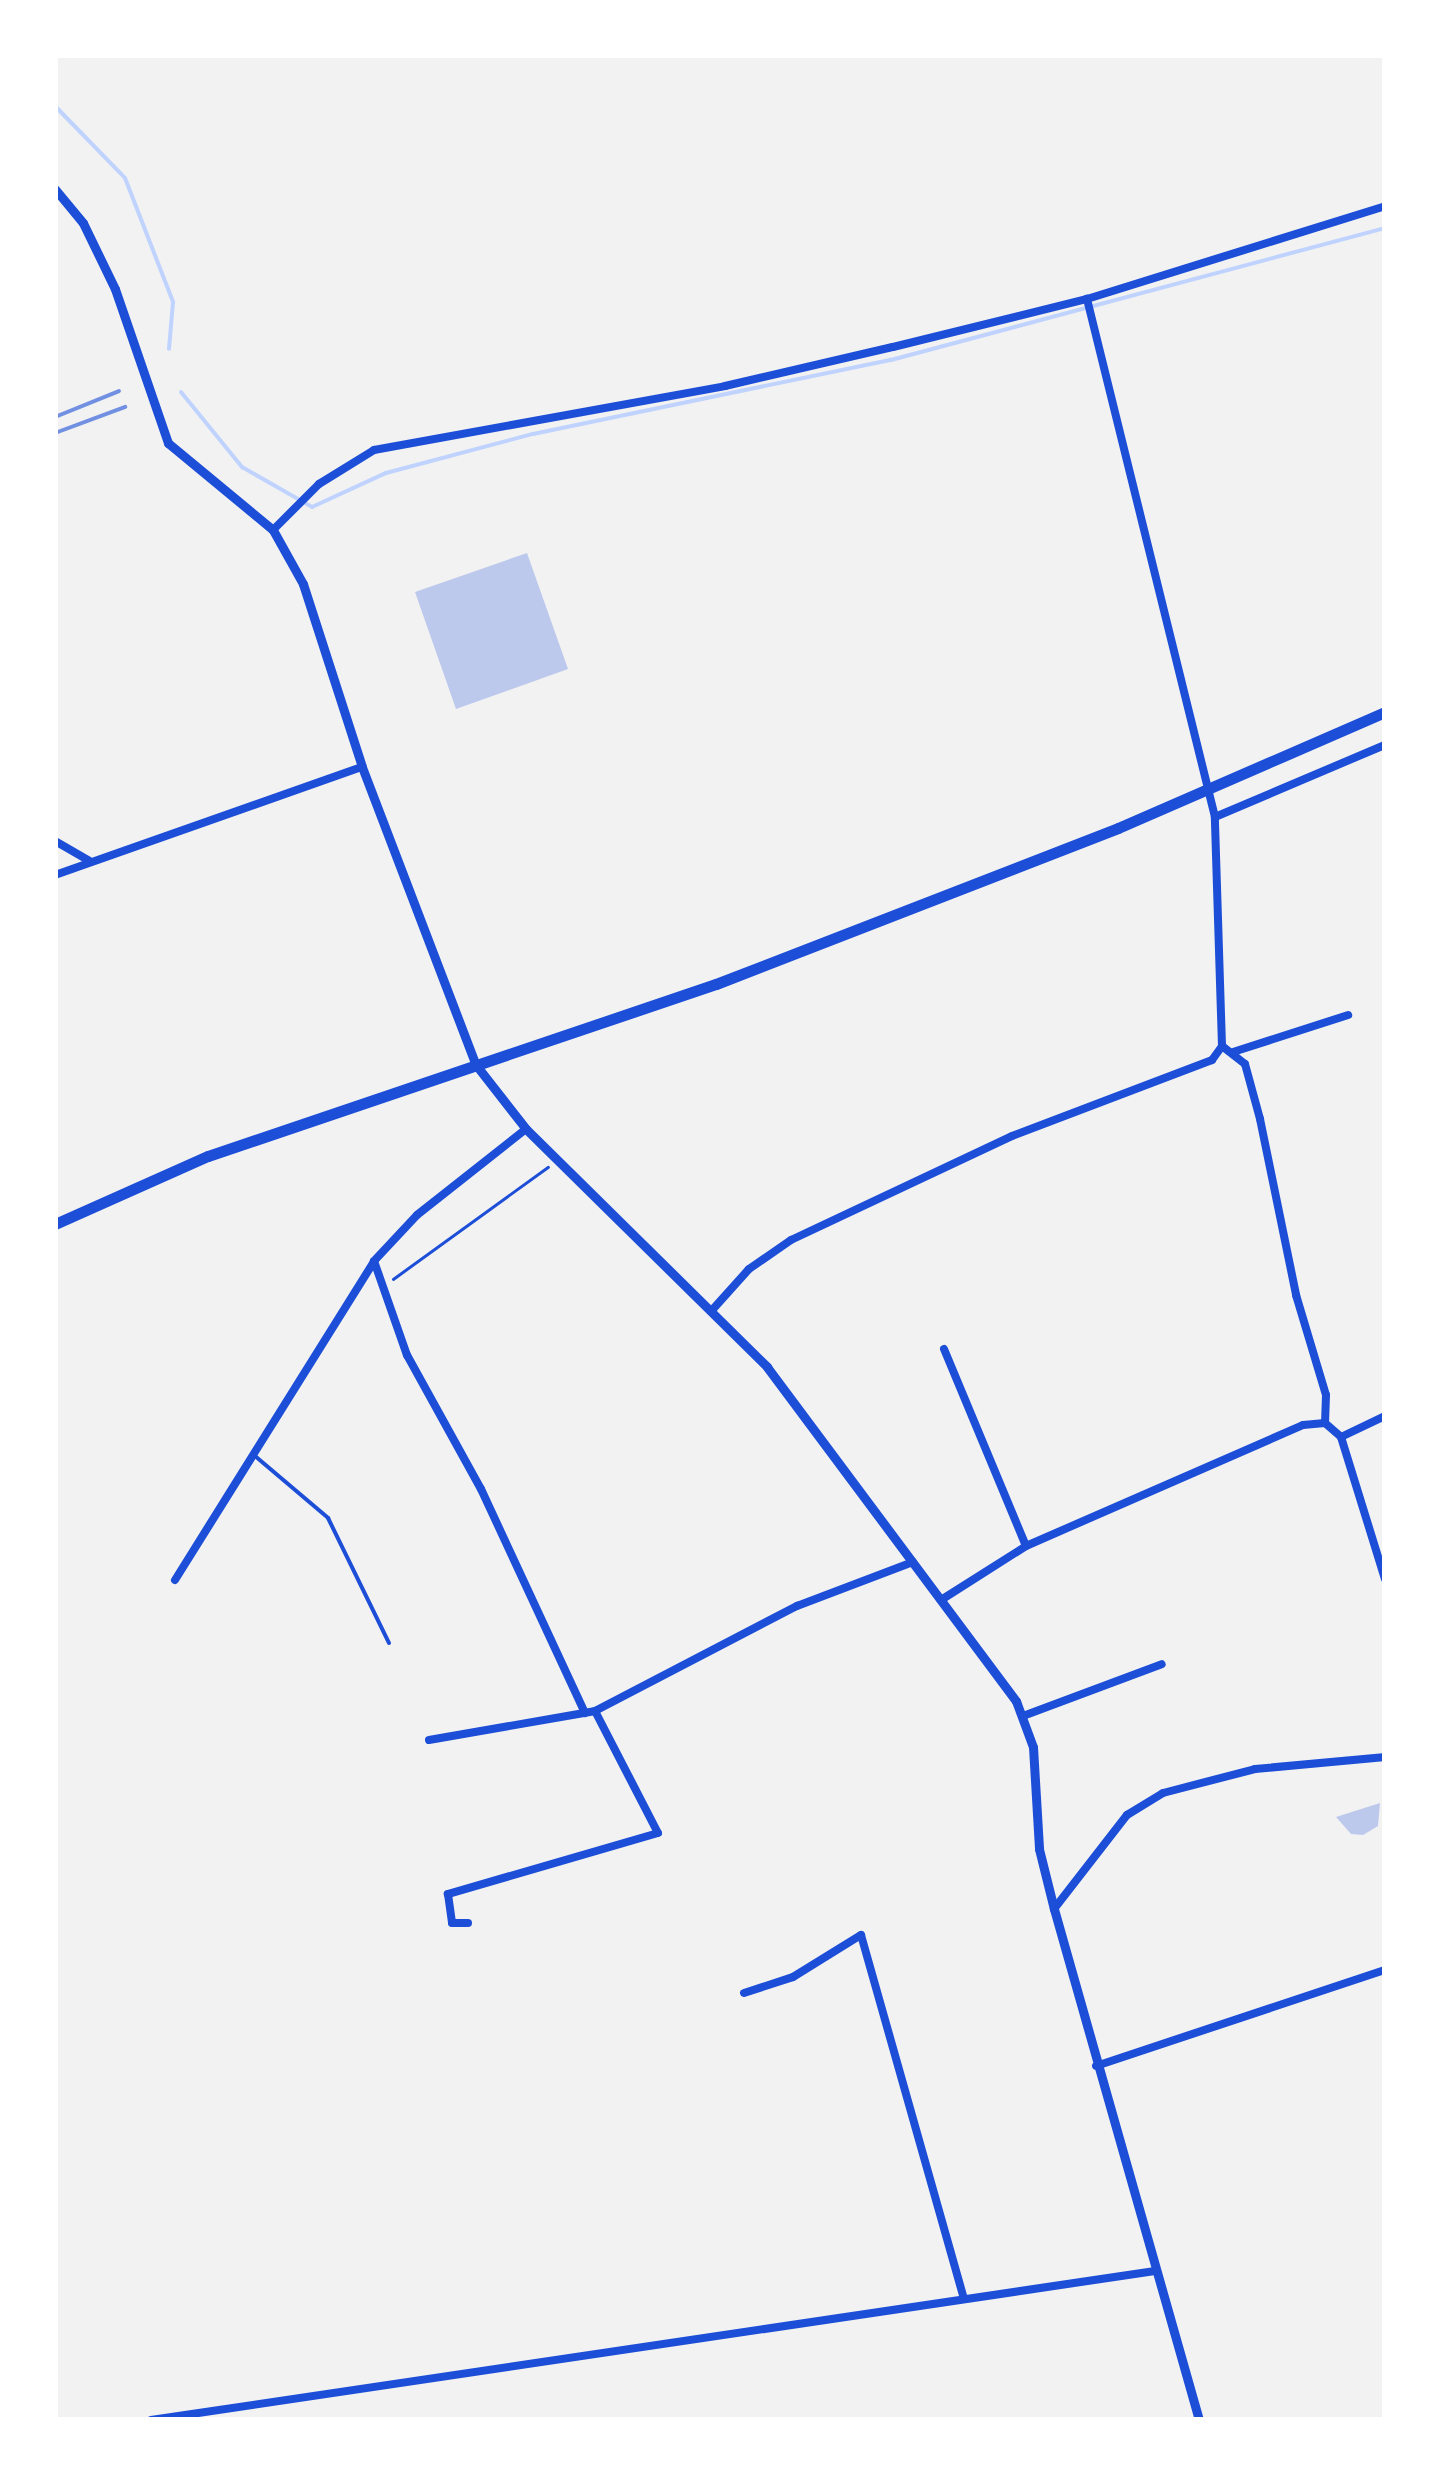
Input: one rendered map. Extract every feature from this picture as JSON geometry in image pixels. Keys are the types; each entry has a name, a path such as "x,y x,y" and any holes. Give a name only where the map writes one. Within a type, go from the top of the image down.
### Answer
{"main road":[{"path":"55,1224 208,1156 716,984 1209,790 1385,712"}],"street":[{"path":"55,189 83,223 115,289 168,443 273,530 303,584 362,768 476,1066 526,1129 714,1308 767,1367 1023,1716 1033,1747 1039,1849 1196,2419"},
{"path":"273,530 307,494 374,450 725,386 1088,306 1385,206"},
{"path":"714,1308 749,1270 791,1240 1012,1136 1212,1060 1222,1046 1215,817 1088,306"},
{"path":"1215,817 1385,744"},
{"path":"55,874 362,768"},
{"path":"55,841 90,862"},
{"path":"1233,1052 1348,1015"},
{"path":"1222,1046 1244,1064 1260,1119 1296,1295 1326,1394 1325,1424"},
{"path":"174,1580 374,1262 417,1215 526,1129"},
{"path":"374,1262 386,1284 407,1355 481,1489 590,1712 658,1833 448,1894 452,1924 468,1923"},
{"path":"944,1349 1026,1546"},
{"path":"1341,1437 1385,1416"},
{"path":"941,1600 1026,1546 1303,1425 1325,1424 1341,1437 1385,1578"},
{"path":"430,1740 590,1712 797,1606 913,1562"},
{"path":"1023,1716 1162,1664"},
{"path":"1054,1909 1127,1815 1163,1794 1255,1769 1385,1757"},
{"path":"744,1993 793,1977 860,1935 964,2298"},
{"path":"1096,2066 1385,1970"},
{"path":"151,2420 1155,2271"}],"lane":[{"path":"252,1454 328,1518 389,1644"}],"path":[{"path":"386,1284 558,1160"}],"building":[{"path":"527,553 568,669 456,709 415,592"},
{"path":"1380,1803 1378,1826 1363,1835 1351,1834 1336,1817"}],"waterway":[{"path":"55,106 125,178 173,302 169,349"},
{"path":"181,392 242,467 312,507 386,473 533,434 891,360 1385,228"}],"railway":[{"path":"55,417 119,391"},
{"path":"55,433 125,407"}]}
